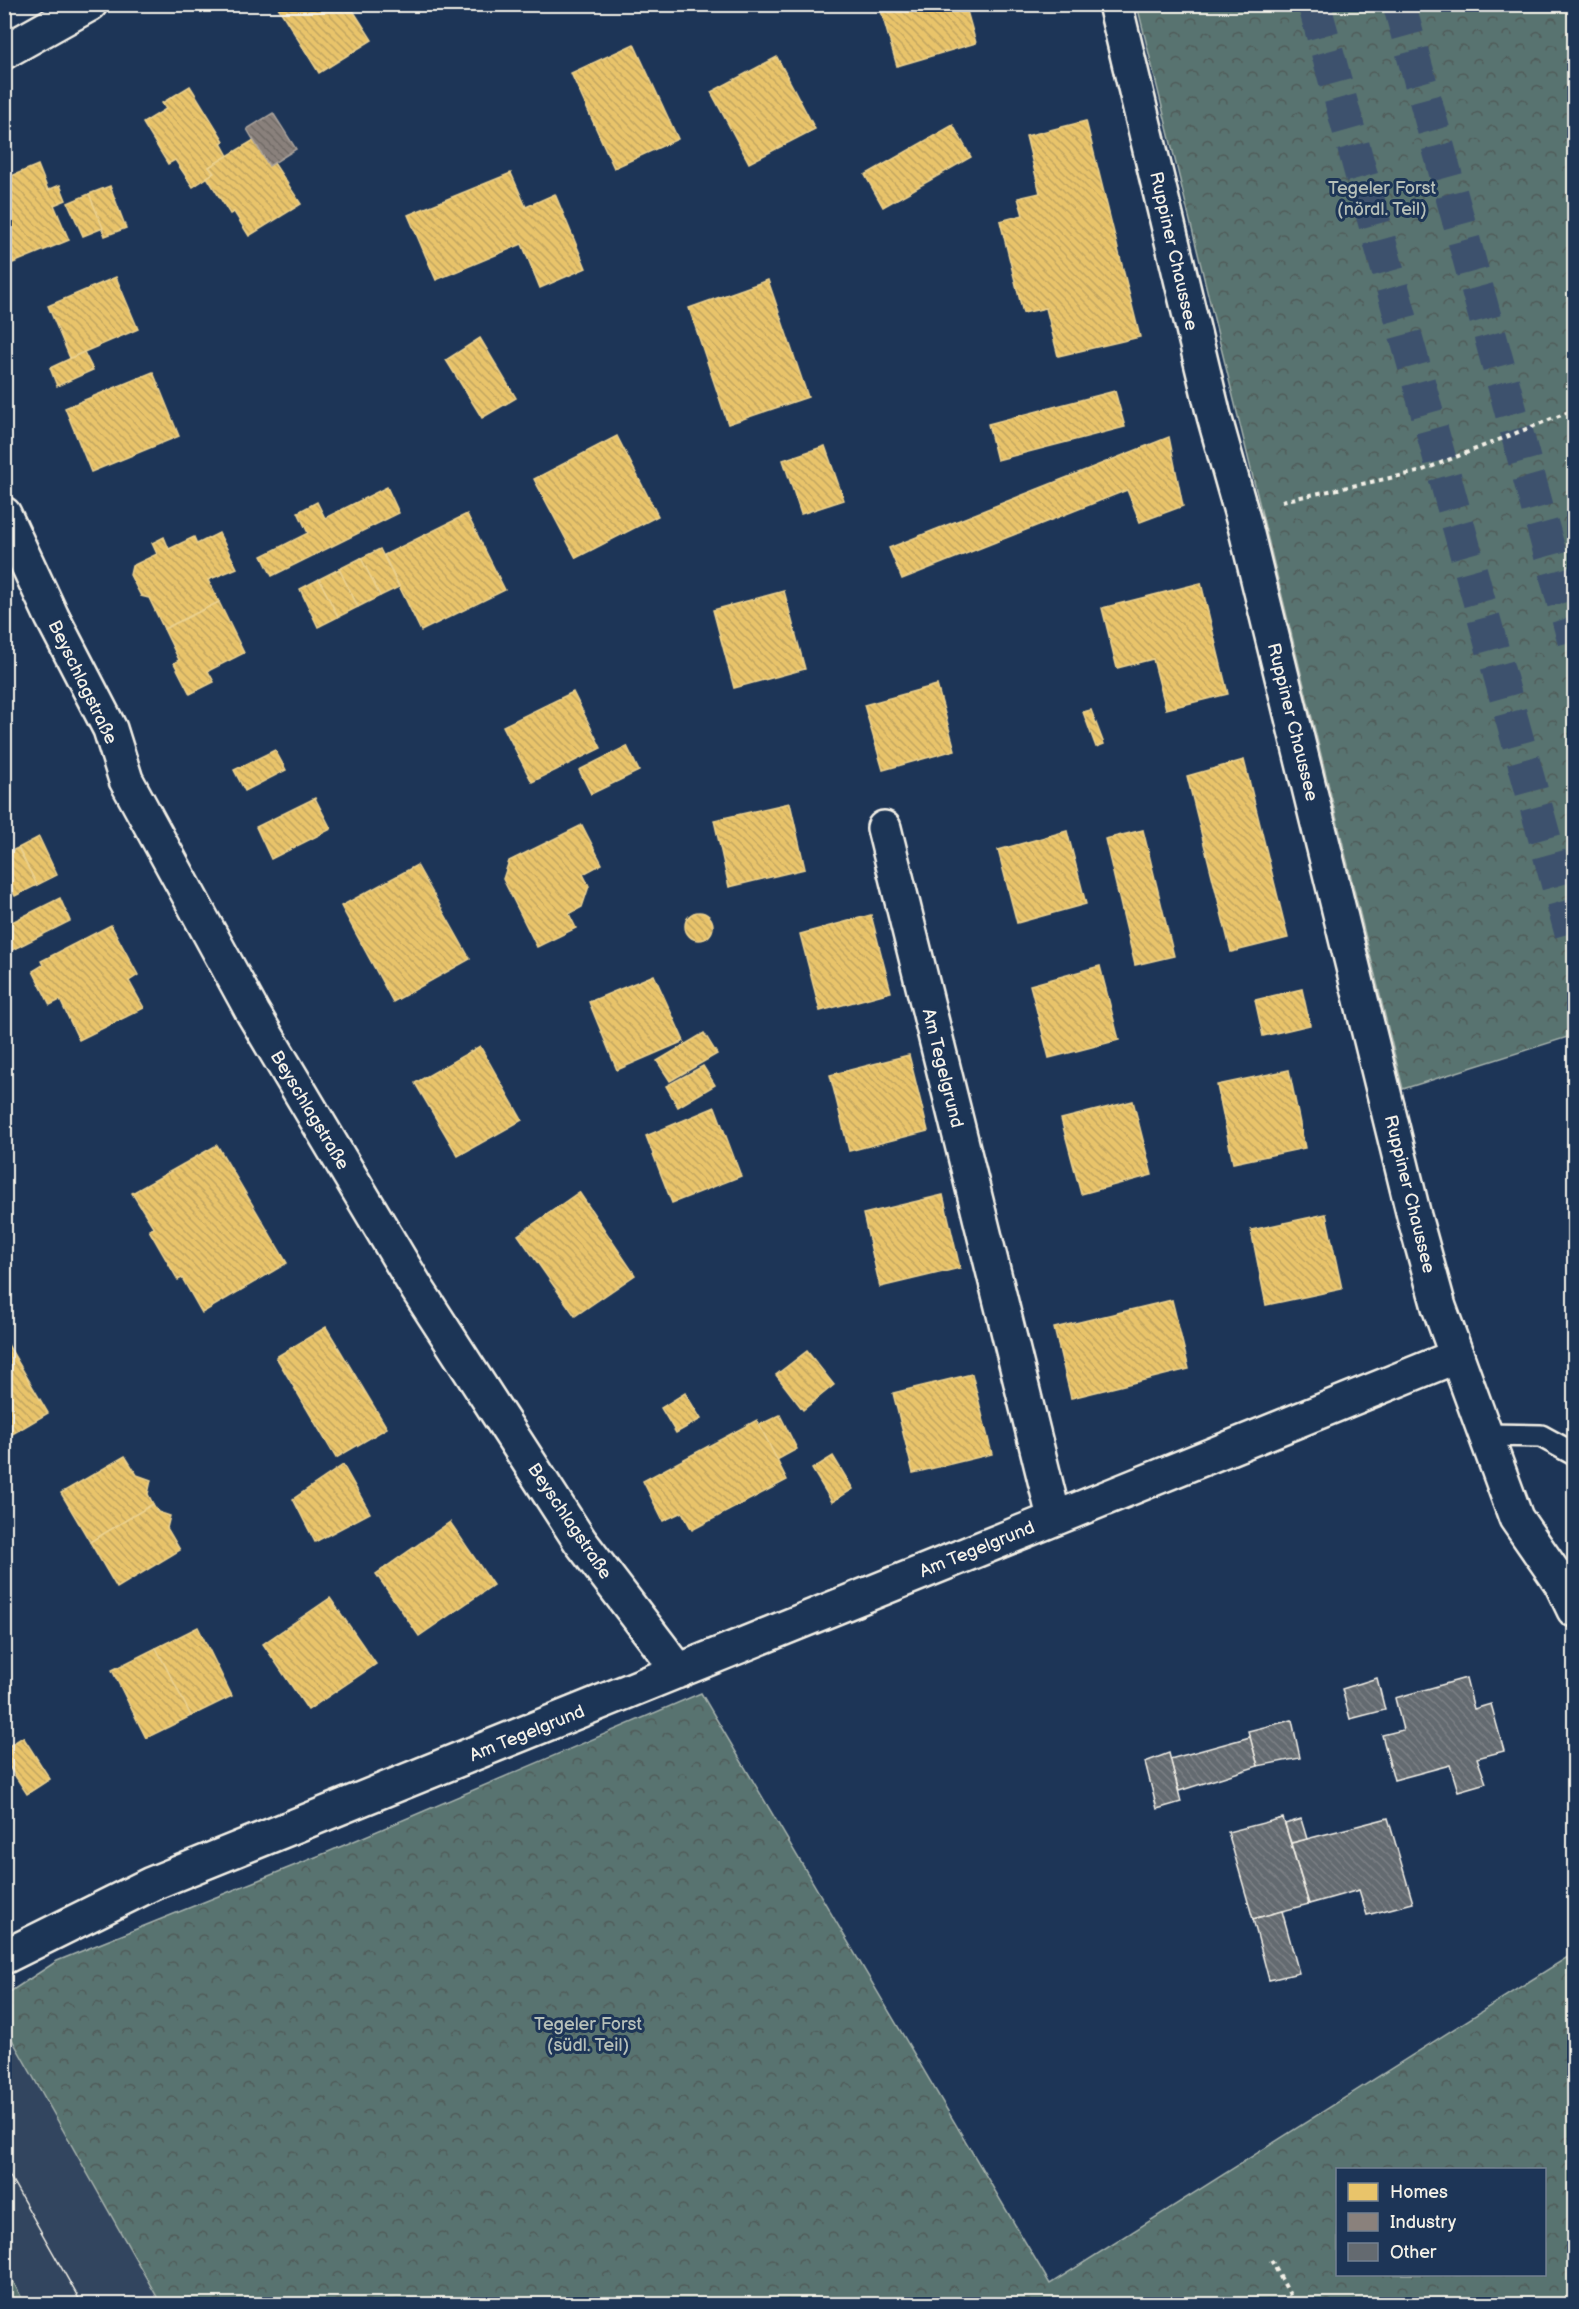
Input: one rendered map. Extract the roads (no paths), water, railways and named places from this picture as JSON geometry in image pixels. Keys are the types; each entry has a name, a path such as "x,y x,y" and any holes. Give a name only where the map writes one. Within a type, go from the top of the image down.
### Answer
{"street":[{"path":"4,52 90,4"},
{"name":"Ruppiner Chaussee","path":"1115,4 1214,416 1240,510 1414,1216 1439,1307 1516,1518 1570,1592"},
{"name":"Beyschlagstraße","path":"4,514 52,617 110,729 126,780 258,1022 418,1290 580,1541 679,1671"},
{"name":"Am Tegelgrund","path":"884,828 1054,1517"},
{"name":"Am Tegelgrund","path":"4,1957 151,1884 1457,1356"}],"lane":[{"path":"1487,1435 1541,1436 1575,1454"}],"tunnel":[{"path":"1314,4 1574,944"},
{"path":"1399,4 1574,641"}],"tram line":[{"path":"4,2166 82,2304"}],"park label":[{"name":"Tegeler Forst (nördl. Teil)","path":"1382,198"},
{"name":"Tegeler Forst (südl. Teil)","path":"588,2034"}]}
